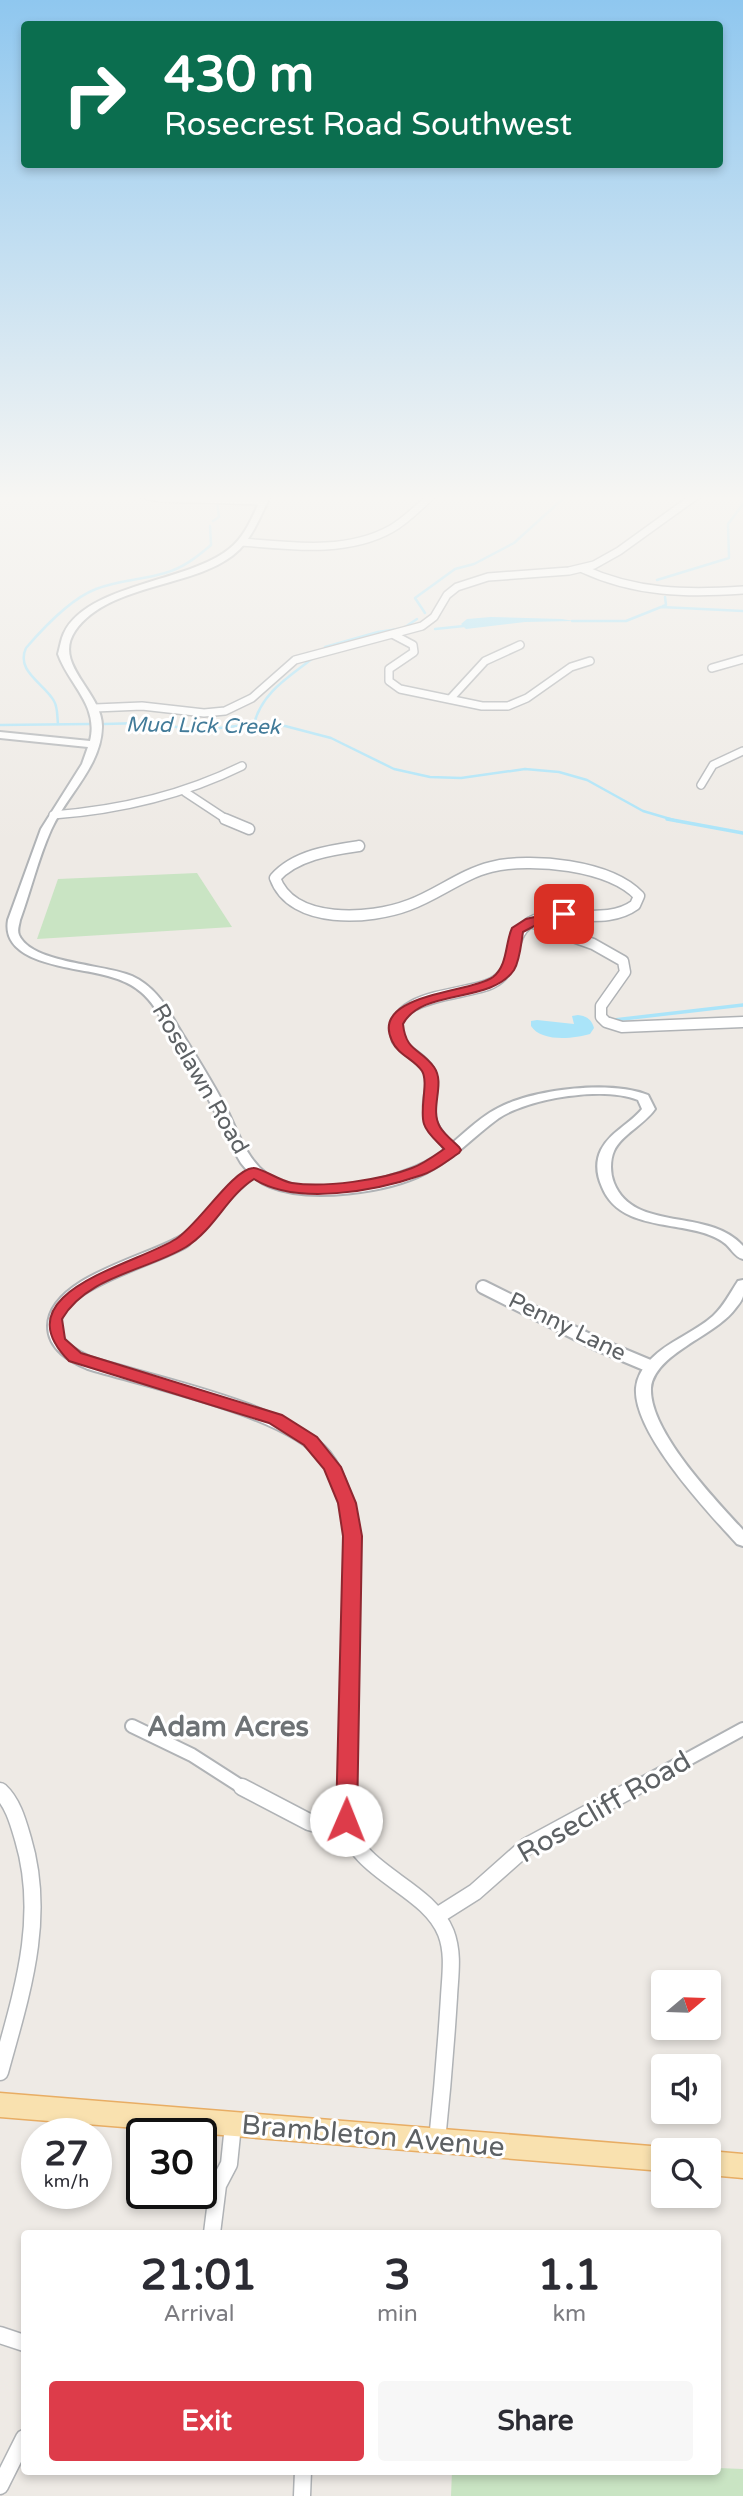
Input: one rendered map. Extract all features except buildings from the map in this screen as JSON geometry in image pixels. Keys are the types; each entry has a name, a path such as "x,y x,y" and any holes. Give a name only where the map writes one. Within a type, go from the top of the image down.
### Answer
{"main road":[{"name":"Brambleton Avenue","path":"0,2105 651,2159"},
{"path":"721,2164 743,2166"}],"street":[{"name":"Roselawn Road","path":"93,610 65,639 62,654 94,708 97,720 95,746 84,771 53,815 14,920 12,930 15,940 43,956 121,976 148,991 214,1097 254,1172 271,1182 294,1188 363,1186 419,1171 453,1150 502,1111 519,1104 604,1090 634,1092 646,1100 649,1109 615,1140 606,1156 604,1169 610,1194 631,1211 720,1235 738,1247 743,1255"},
{"path":"94,708 132,705 205,714 228,711 253,698 283,668 295,660 394,635 432,620 438,610"},
{"path":"394,635 413,645 414,652 389,669 389,681 400,689 451,698 469,705 486,707 514,704 541,690 568,667 578,662 590,662"},
{"path":"451,698 485,661 520,645"},
{"path":"712,668 743,659"},
{"path":"0,734 95,746"},
{"path":"701,785 713,765 724,757 743,751"},
{"path":"53,815 106,810 185,792 242,766"},
{"path":"185,792 221,817 249,828"},
{"path":"359,846 336,850 285,867 275,878 278,889 288,900 309,910 358,914 383,912 407,906 478,872 502,865 528,864 606,875 631,886 639,896 632,908 617,914 554,915 531,922 517,930 509,967 497,981 414,1005 400,1016 396,1024 398,1039 403,1047 428,1069 432,1080 428,1105 432,1127 453,1150"},
{"path":"531,922 593,944 623,961 625,972 601,1006 601,1017 607,1022 622,1027 743,1022"},
{"path":"254,1172 236,1184 207,1221 181,1243 73,1293 57,1311 53,1326 59,1342 67,1352 89,1363 276,1419 311,1441 332,1467 347,1503 352,1536 346,1820 350,1833 370,1861 424,1901 437,1916 452,1956 447,2049 437,2141"},
{"path":"743,1284 732,1304 714,1323 652,1367 644,1384 643,1394 654,1425 707,1502 743,1539"},
{"name":"Penny Lane","path":"483,1287 597,1344 652,1367"},
{"path":"132,1726 198,1759 294,1819 327,1830 350,1833"},
{"name":"Rosecliff Road","path":"437,1916 475,1895 510,1859 527,1846 743,1729"},
{"path":"0,1791 14,1812 30,1859 35,1914 26,1983 0,2072"},
{"path":"212,2230 218,2185 229,2164 233,2125"},
{"path":"0,2335 21,2342"},
{"path":"0,2487 21,2444"},
{"path":"302,2496 303,2475"}],"green space":[{"path":"197,873 232,927 37,939 58,879"},
{"path":"721,2468 743,2469 743,2496 451,2496 452,2475 721,2475"}],"water":[{"path":"491,617 574,621 525,622 466,629 461,624 467,619"},
{"path":"572,1016 586,1017 592,1023 594,1028 590,1034 566,1038 550,1037 542,1035 531,1026 531,1021 537,1020 574,1024"}],"waterway":[{"path":"58,724 54,701 32,677 24,664 24,656 26,648 62,610"},
{"path":"572,621 626,621 652,610"},
{"path":"732,610 743,611"},
{"path":"405,627 417,619"},
{"path":"435,629 464,626"},
{"path":"325,647 378,632 405,628"},
{"path":"254,724 270,694 313,658"},
{"name":"Mud Lick Creek","path":"104,724 143,723 202,730 254,724"},
{"path":"0,725 90,724"},
{"name":"Mud Lick Creek","path":"254,724 285,726 331,738 394,769 430,777 461,778 525,769 559,772 587,780 643,811 676,821"},
{"name":"Mud Lick Creek","path":"667,819 676,821"},
{"name":"Mud Lick Creek","path":"676,821 743,833"},
{"path":"614,1020 743,1005"}],"district":[{"name":"Adam Acres","path":"228,1727"}],"route":[{"path":"346,1820 352,1536 347,1503 332,1467 311,1441 276,1419 75,1357 67,1352 54,1334 54,1319 64,1302 84,1286 181,1243 207,1221 236,1184 254,1172 271,1182 294,1188 363,1186 383,1183 419,1171 453,1150 432,1127 428,1105 432,1080 428,1069 403,1047 395,1030 396,1024 400,1016 414,1005 497,981 512,960 514,935 517,930 531,922 564,914"}]}
